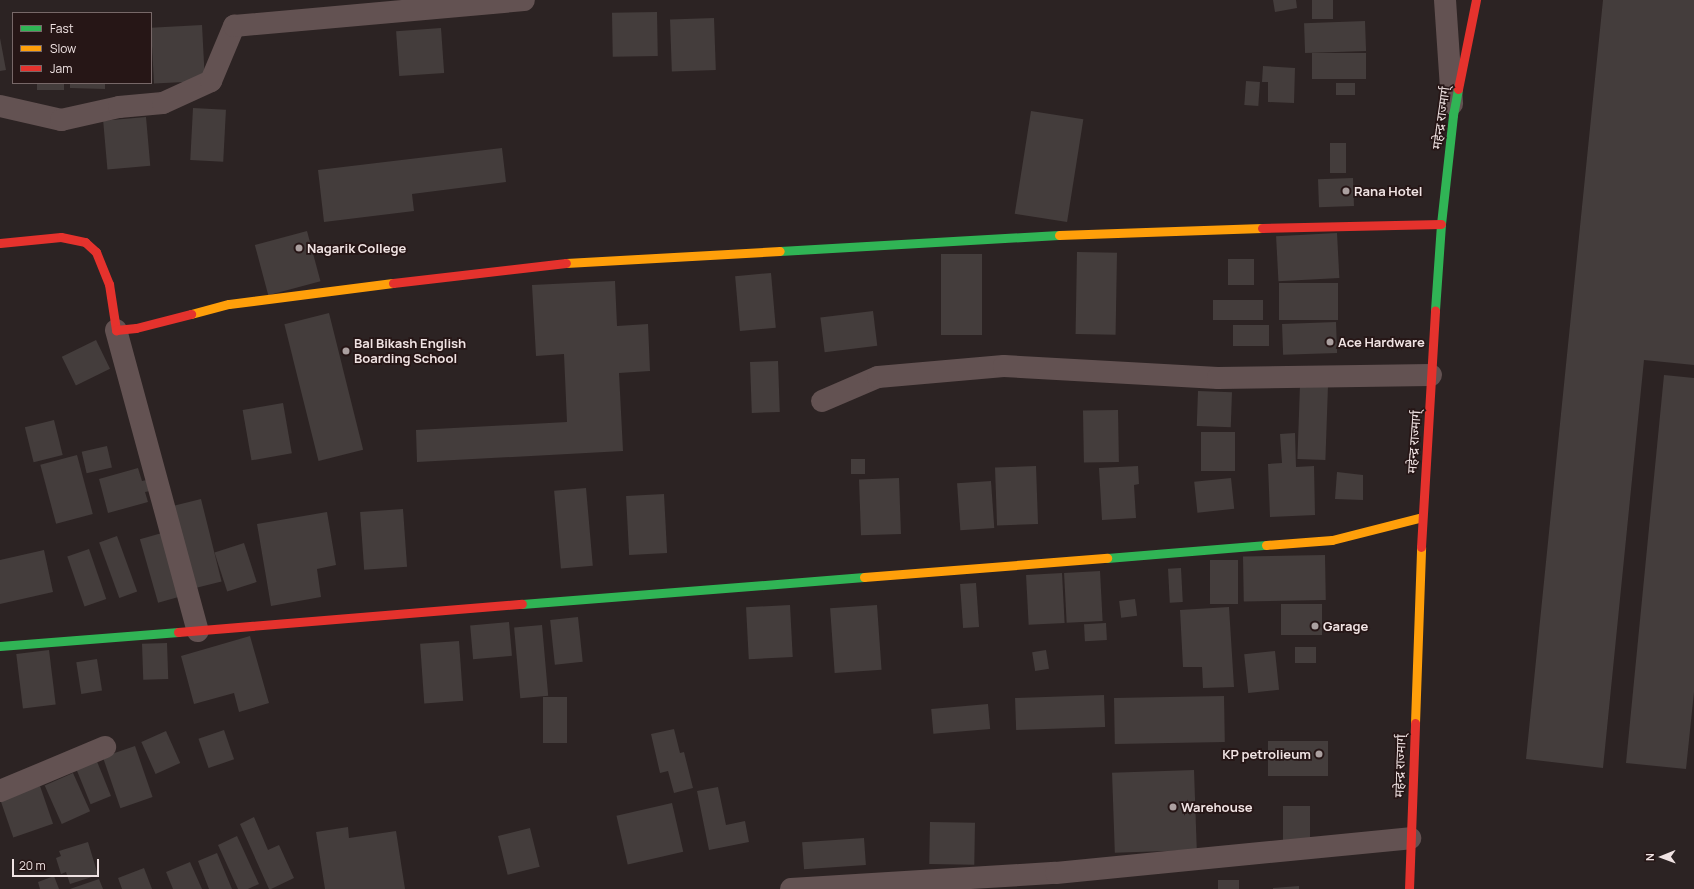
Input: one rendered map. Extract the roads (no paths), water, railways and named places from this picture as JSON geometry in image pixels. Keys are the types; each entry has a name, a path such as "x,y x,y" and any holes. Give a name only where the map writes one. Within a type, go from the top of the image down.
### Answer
{"main road":[{"name":"महेन्द्र राज्मार्ग्","path":"1409,889 1422,517 1441,224 1453,115 1476,0"},
{"path":"0,243 61,237 85,242 96,252 109,284 116,330 136,328 229,304 546,264 1107,232 1441,224"},
{"path":"0,646 1332,540 1422,517"}],"street":[{"path":"0,106 61,120 120,107 163,103 211,81 234,26 524,0"},
{"path":"1445,0 1453,115"},
{"path":"116,330 198,631"},
{"path":"822,401 878,377 1004,366 1218,378 1431,375"},
{"path":"0,791 105,747"},
{"path":"791,889 1056,873 1410,838"}],"place":[{"name":"Rana Hotel","path":"1346,191"},
{"name":"Nagarik College","path":"299,248"},
{"name":"Ace Hardware","path":"1330,342"},
{"name":"Bal Bikash English Boarding School","path":"346,351"},
{"name":"Garage","path":"1315,626"},
{"name":"KP petrolieum","path":"1319,754"},
{"name":"Warehouse","path":"1173,807"}]}
